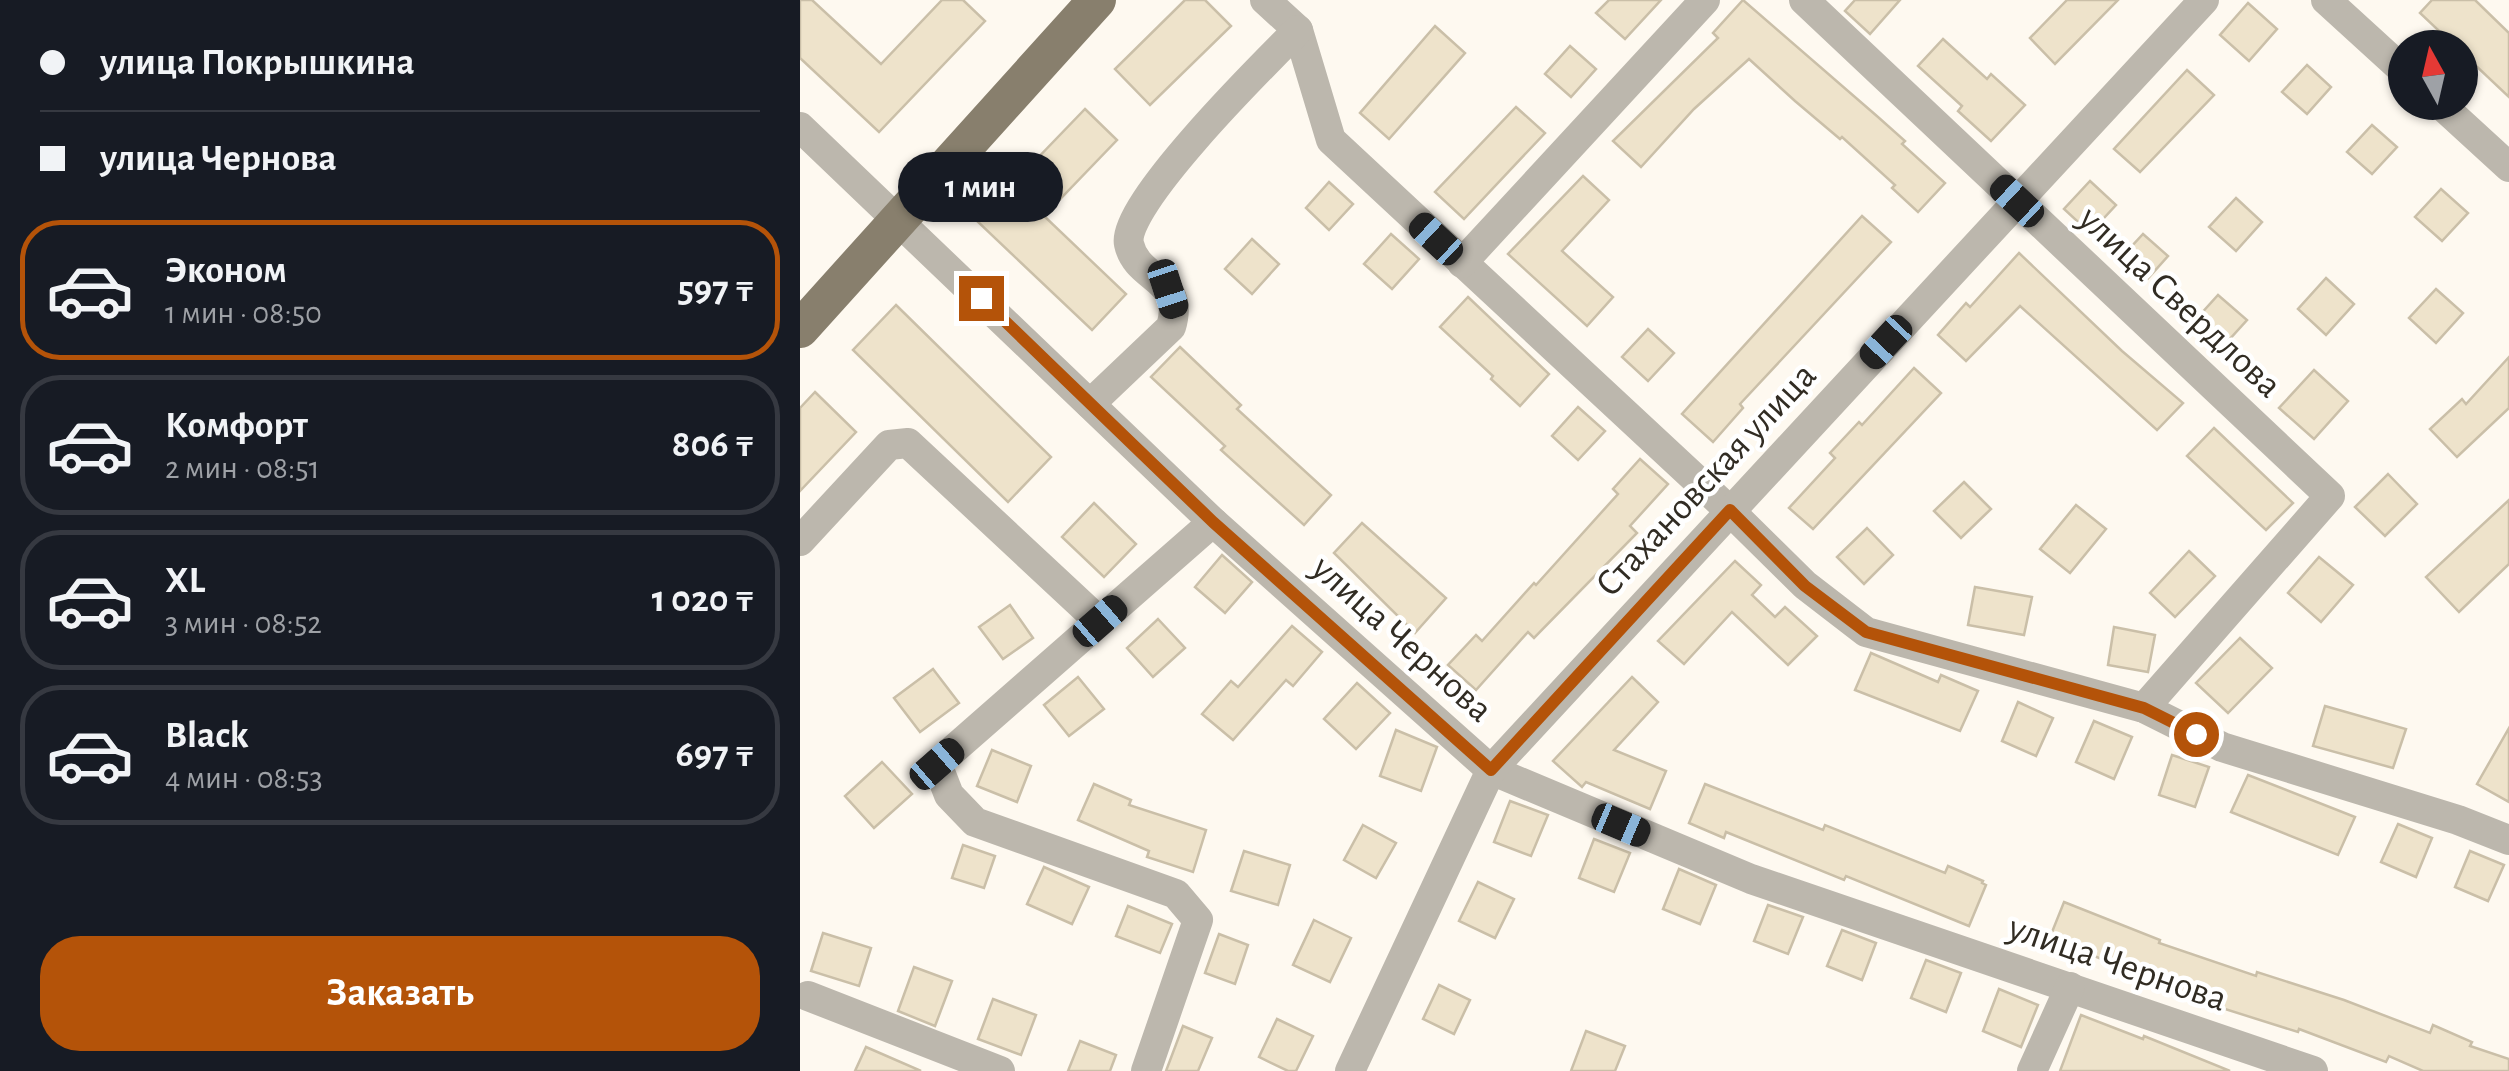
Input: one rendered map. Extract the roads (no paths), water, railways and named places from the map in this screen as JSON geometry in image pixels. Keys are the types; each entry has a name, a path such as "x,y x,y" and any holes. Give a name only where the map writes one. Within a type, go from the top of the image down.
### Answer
{"main road":[{"path":"800,330 1098,0"}],"street":[{"path":"1265,0 1298,30 1330,140 1730,510 1805,586 1866,632 2144,708 2222,747 2458,820 2509,840"},
{"path":"1462,263 1705,0"},
{"name":"улица Свердлова","path":"1804,0 2330,496 2144,708"},
{"name":"Стахановская улица","path":"1350,1071 1491,770 2204,0"},
{"path":"2326,0 2388,57"},
{"path":"1090,404 1171,327 1176,311 1168,289 1136,258 1128,242 1132,220 1203,129 1298,30"},
{"path":"2458,120 2509,167"},
{"name":"улица Чернова","path":"800,127 1213,522 1491,770 1751,879 2314,1071"},
{"path":"800,541 889,445 908,442 1100,621"},
{"path":"1146,1071 1198,920 1176,894 976,822 949,795 937,764 1213,522"},
{"path":"2032,1071 2070,987"},
{"path":"808,996 1000,1071"}]}
